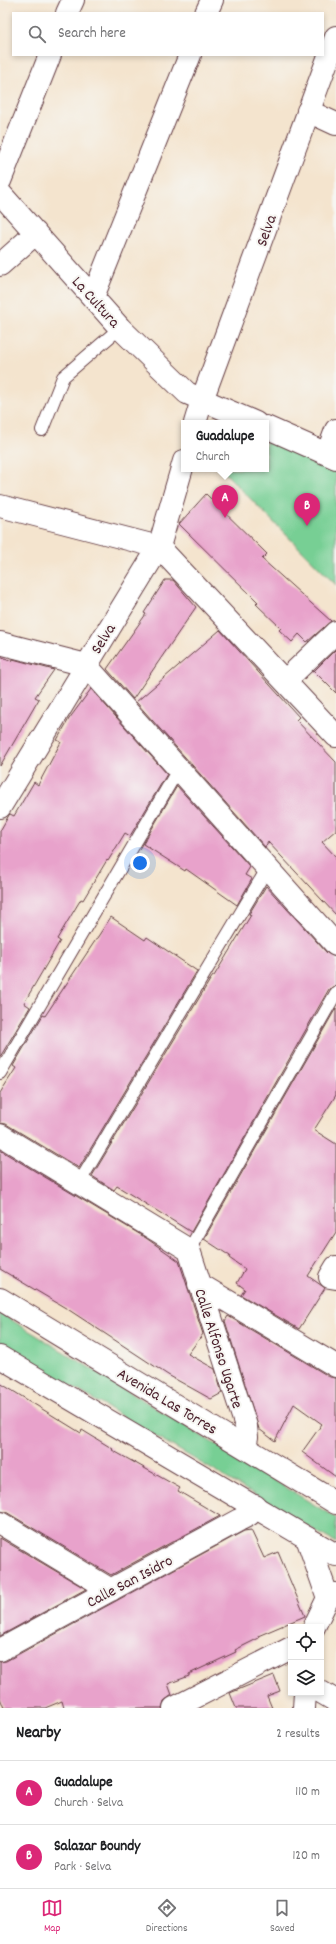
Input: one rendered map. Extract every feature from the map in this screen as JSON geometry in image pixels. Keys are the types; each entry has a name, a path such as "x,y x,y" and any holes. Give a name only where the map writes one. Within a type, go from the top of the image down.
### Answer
{"street":[{"path":"67,12 72,0"},
{"path":"206,12 212,0"},
{"name":"Selva","path":"196,420 336,37"},
{"path":"0,181 50,56"},
{"path":"93,297 190,56"},
{"path":"308,111 336,124"},
{"name":"La Cultura","path":"0,193 120,328 187,394 249,420"},
{"path":"0,264 36,233"},
{"path":"269,429 332,456 336,430"},
{"name":"Selva","path":"0,807 159,547 181,471"},
{"path":"0,506 159,547 336,736"},
{"path":"285,681 336,632"},
{"path":"0,643 86,665 336,945"},
{"path":"0,1135 189,1250"},
{"name":"Calle Alfonso Ugarte","path":"189,1250 246,1426 247,1437 245,1446"},
{"path":"336,1267 330,1277 336,1278"},
{"path":"199,1284 336,1366"},
{"name":"Avenida Las Torres","path":"0,1299 245,1446 336,1503"},
{"path":"0,1356 255,1506 336,1556"},
{"name":"Calle San Isidro","path":"0,1650 244,1518 249,1515 255,1506"},
{"path":"0,1523 111,1590"},
{"path":"307,1538 332,1596 316,1624"},
{"path":"174,1708 288,1650"},
{"path":"324,1694 336,1701"},
{"path":"304,1708 305,1696"}],"lane":[{"path":"42,430 63,377 120,328"},
{"path":"0,1073 179,768"},
{"path":"79,1183 267,869"},
{"path":"189,1250 336,993"}],"green space":[{"path":"269,439 336,467 336,585 224,472 269,472"},
{"path":"0,1313 336,1518 336,1543 0,1344"}],"building":[{"path":"206,494 267,554 262,559 331,621 307,642 299,634 292,642 279,630 281,628 256,604 258,602 179,524"},
{"path":"165,580 173,580 196,607 133,699 107,669 146,614 144,613"},
{"path":"220,630 299,717 296,720 336,762 336,830 322,842 336,857 336,915 268,842 265,847 136,702"},
{"path":"336,649 336,693 314,671"},
{"path":"0,656 12,661 13,659 54,670 35,697 39,699 0,766"},
{"path":"91,689 167,774 130,836 125,833 83,900 81,899 57,939 60,941 24,1003 30,1007 0,1057 0,831 9,815 14,816 34,782 38,785 61,742 57,740 69,719"},
{"path":"177,786 250,867 245,875 252,879 237,905 186,869 185,871 143,844"},
{"path":"266,886 327,953 336,957 336,986 329,989 191,1232 117,1186 114,1190 92,1176 251,915 249,914"},
{"path":"111,917 145,940 147,937 197,971 79,1168 6,1124 0,1123 0,1093 16,1068 13,1066 43,1015 45,1016"},
{"path":"336,1008 336,1095 314,1130 336,1144 336,1232 308,1276 325,1288 299,1329 241,1295 245,1289 237,1283 245,1269 229,1258 230,1256 204,1239"},
{"path":"0,1150 146,1238 179,1261 203,1334 188,1354 215,1369 222,1393 211,1399 168,1375 69,1310 0,1269"},
{"path":"228,1316 330,1377 336,1378 336,1477 302,1452 322,1424 294,1404 275,1441 259,1429 225,1321"},
{"path":"0,1383 81,1433 82,1430 113,1449 112,1450 180,1488 178,1491 220,1516 111,1575 6,1512 0,1511"},
{"path":"251,1530 264,1558 278,1552 305,1616 258,1636 259,1638 235,1650 236,1652 189,1674 189,1676 168,1684 172,1695 164,1701 162,1708 64,1708 62,1701 45,1708 4,1708 0,1698 0,1662 6,1661 244,1531"},
{"path":"0,1538 86,1589 0,1636"},
{"path":"274,1675 280,1691 267,1696 272,1708 236,1708 230,1693"}],"place":[{"name":"Guadalupe","path":"225,518"},
{"name":"Salazar Boundy","path":"307,526"}]}
